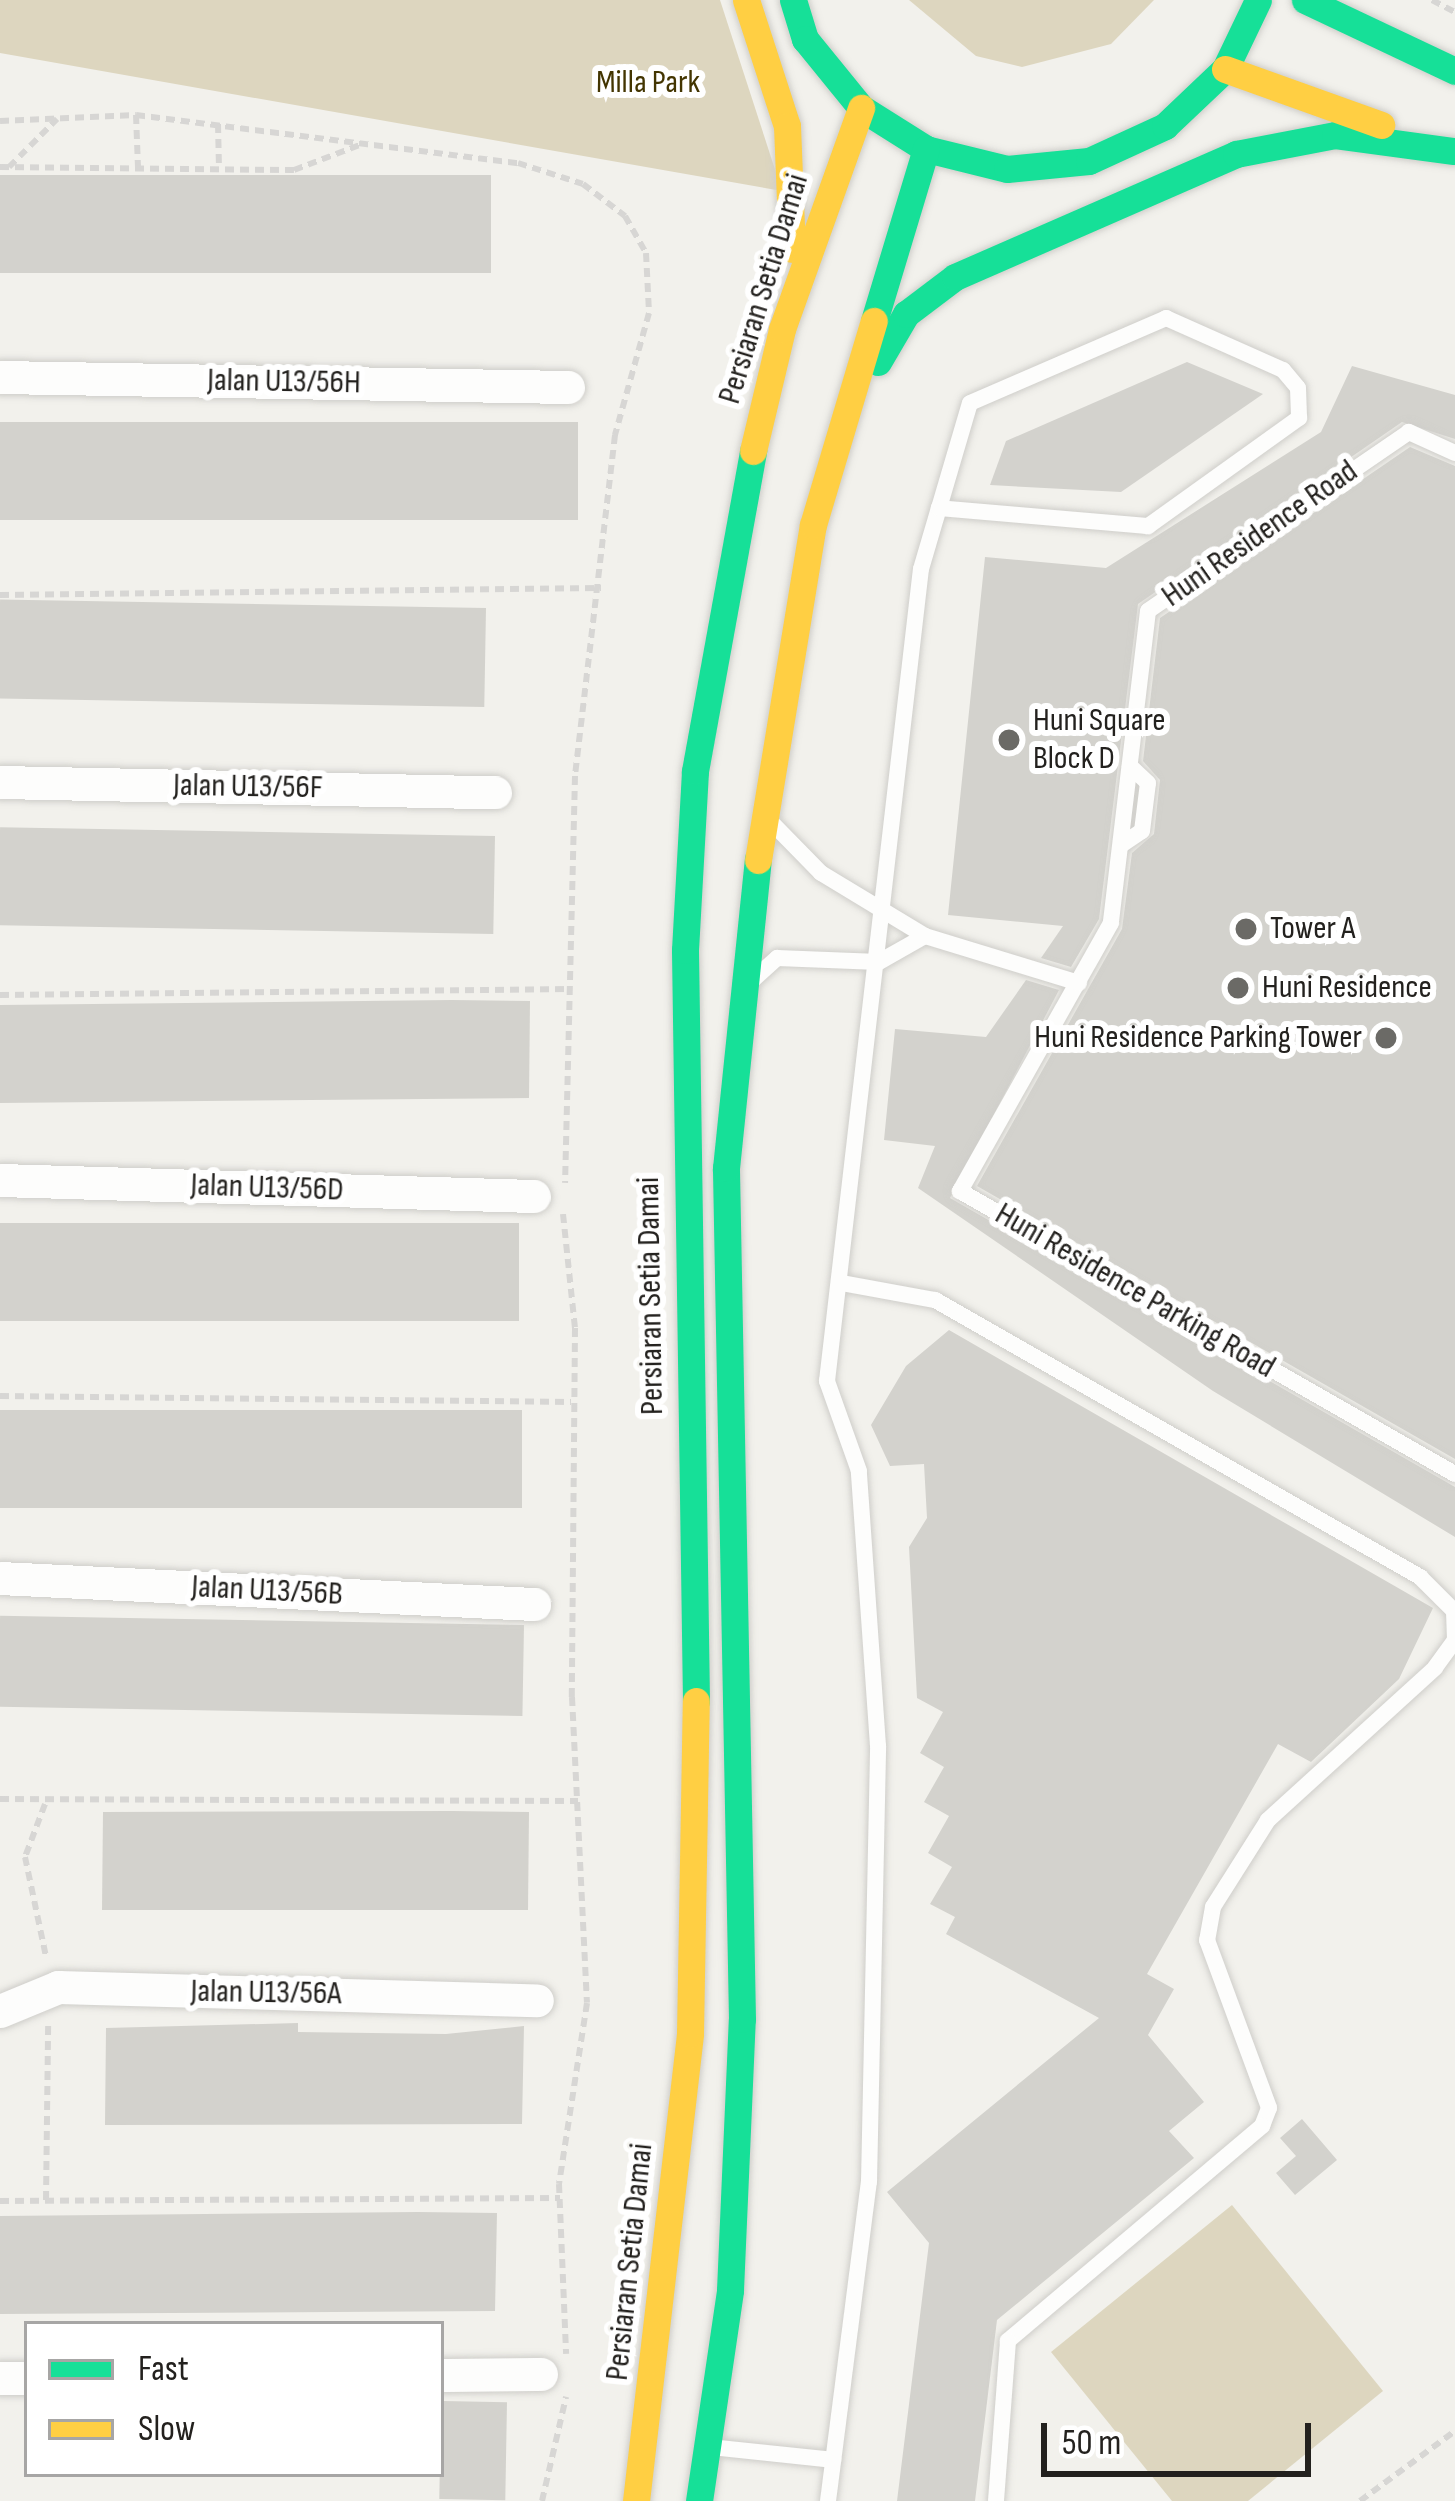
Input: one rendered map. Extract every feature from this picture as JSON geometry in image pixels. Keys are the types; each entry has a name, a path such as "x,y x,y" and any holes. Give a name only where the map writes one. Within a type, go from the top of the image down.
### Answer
{"street":[{"path":"746,0 798,193 782,329"},
{"path":"794,0 806,38 861,108 926,149 1006,169 1089,161 1165,126 1226,69 1258,0"},
{"path":"1305,0 1455,71"},
{"path":"1378,0 1455,62"},
{"path":"1226,69 1455,151"},
{"name":"Persiaran Setia Damai","path":"636,2501 690,2033 697,1636 685,950 694,793 729,553 782,329 861,108"},
{"path":"832,445 906,314 974,268 1236,154 1335,135 1455,151"},
{"path":"699,2501 730,2290 742,2019 726,1168 738,994 832,445 926,149"},
{"name":"Jalan U13/56H","path":"0,377 568,386"},
{"name":"Jalan U13/56F","path":"0,782 496,792"},
{"name":"Jalan U13/56D","path":"0,1180 534,1196"},
{"name":"Jalan U13/56B","path":"0,1579 534,1604"},
{"name":"Jalan U13/56A","path":"0,2011 58,1987 537,2000"},
{"path":"444,2375 542,2374"}],"lane":[{"path":"828,2501 869,2182 878,1747 859,1471 827,1381 842,1283 921,568 970,403 1166,318 1283,370 1298,388 1299,418 1148,526 939,508"},
{"name":"Huni Residence Road","path":"1079,983 1112,923 1148,611 1409,432 1455,453"},
{"path":"765,815 821,873 885,905 925,936 1079,983"},
{"path":"738,994 777,958 879,962 925,936"},
{"name":"Huni Residence Parking Road","path":"1079,983 960,1191 1455,1474"},
{"path":"842,1283 935,1300 1420,1577 1454,1611 1455,1640 1435,1668 1268,1820 1213,1907 1207,1940 1269,2108 1262,2126 1008,2341 996,2501"},
{"path":"710,2447 833,2460"}],"path":[{"path":"1432,0 1455,12"},
{"path":"136,115 138,167"},
{"path":"5,167 57,119"},
{"path":"218,124 220,168"},
{"path":"5,167 322,166 362,144"},
{"path":"0,595 601,589"},
{"path":"0,995 569,989"},
{"path":"0,1396 571,1402"},
{"path":"0,1799 578,1801 587,2003 560,2198 0,2200"},
{"path":"1360,2501 1455,2431"}],"green space":[{"name":"Milla Park","path":"0,0 720,0 782,191 0,53"},
{"path":"909,0 1154,0 1111,44 1022,67 976,56"},
{"path":"1232,2205 1383,2391 1248,2501 1172,2501 1051,2352"}],"building":[{"path":"0,175 491,175 491,273 0,273"},
{"path":"1187,362 1263,394 1121,492 990,485 1006,441"},
{"path":"1352,366 1455,395 1455,439 1402,422 1138,604 1099,919 1071,967 1041,958 1063,926 948,915 985,557 1106,568 1321,432"},
{"path":"0,422 578,422 578,520 0,520"},
{"name":"Huni Residence","path":"1410,447 1455,466 1455,1459 977,1186 1122,929 1132,853 1154,834 1160,780 1143,761 1160,618"},
{"path":"0,600 486,608 484,707 0,699"},
{"path":"0,827 495,836 493,934 0,925"},
{"path":"1026,980 1059,990 950,1198 1455,1487 1455,1537 1213,1391 918,1188 935,1146 884,1140 895,1029 986,1037"},
{"path":"530,1001 529,1098 0,1103 0,1005"},
{"path":"0,1223 519,1223 519,1321 0,1321"},
{"path":"949,1330 1433,1608 1399,1679 1311,1762 1278,1744 1147,1974 1174,1989 1148,2035 1204,2102 1169,2131 1194,2158 997,2320 975,2501 897,2501 929,2243 887,2192 1099,2018 946,1934 955,1917 930,1904 952,1867 928,1853 949,1816 924,1802 944,1767 920,1753 943,1712 917,1698 909,1547 927,1518 924,1464 890,1466 871,1425 906,1366"},
{"path":"0,1410 522,1410 522,1508 0,1508"},
{"path":"0,1616 524,1625 522,1716 0,1707"},
{"path":"103,1812 529,1812 528,1910 102,1910"},
{"path":"298,2023 298,2032 446,2034 524,2026 522,2124 105,2125 106,2028"},
{"path":"1302,2119 1337,2160 1295,2195 1276,2173 1296,2156 1280,2138"},
{"path":"497,2213 495,2311 0,2314 0,2216"},
{"path":"444,2401 507,2402 505,2500 439,2499 440,2477 444,2477"}],"traffic: fast":[{"path":"793,0 805,39 861,108 926,149 1007,169 1089,161 1165,126 1225,69 1258,0"},
{"path":"1305,0 1455,71"},
{"path":"878,362 906,314 955,277 1236,154 1335,135 1454,151"},
{"path":"874,321 926,149"},
{"path":"696,1701 685,950 695,771 753,451"},
{"path":"699,2501 730,2290 742,2019 726,1168 758,860"}],"traffic: slow":[{"path":"746,0 787,126 792,249"},
{"path":"1225,69 1381,125"},
{"path":"753,451 782,329 861,108"},
{"path":"758,860 813,525 874,321"},
{"path":"636,2501 690,2033 696,1701"}],"place":[{"name":"Huni Square Block D","path":"1009,740"},
{"name":"Tower A","path":"1246,929"},
{"name":"Huni Residence","path":"1238,988"},
{"name":"Huni Residence Parking Tower","path":"1386,1038"}]}
